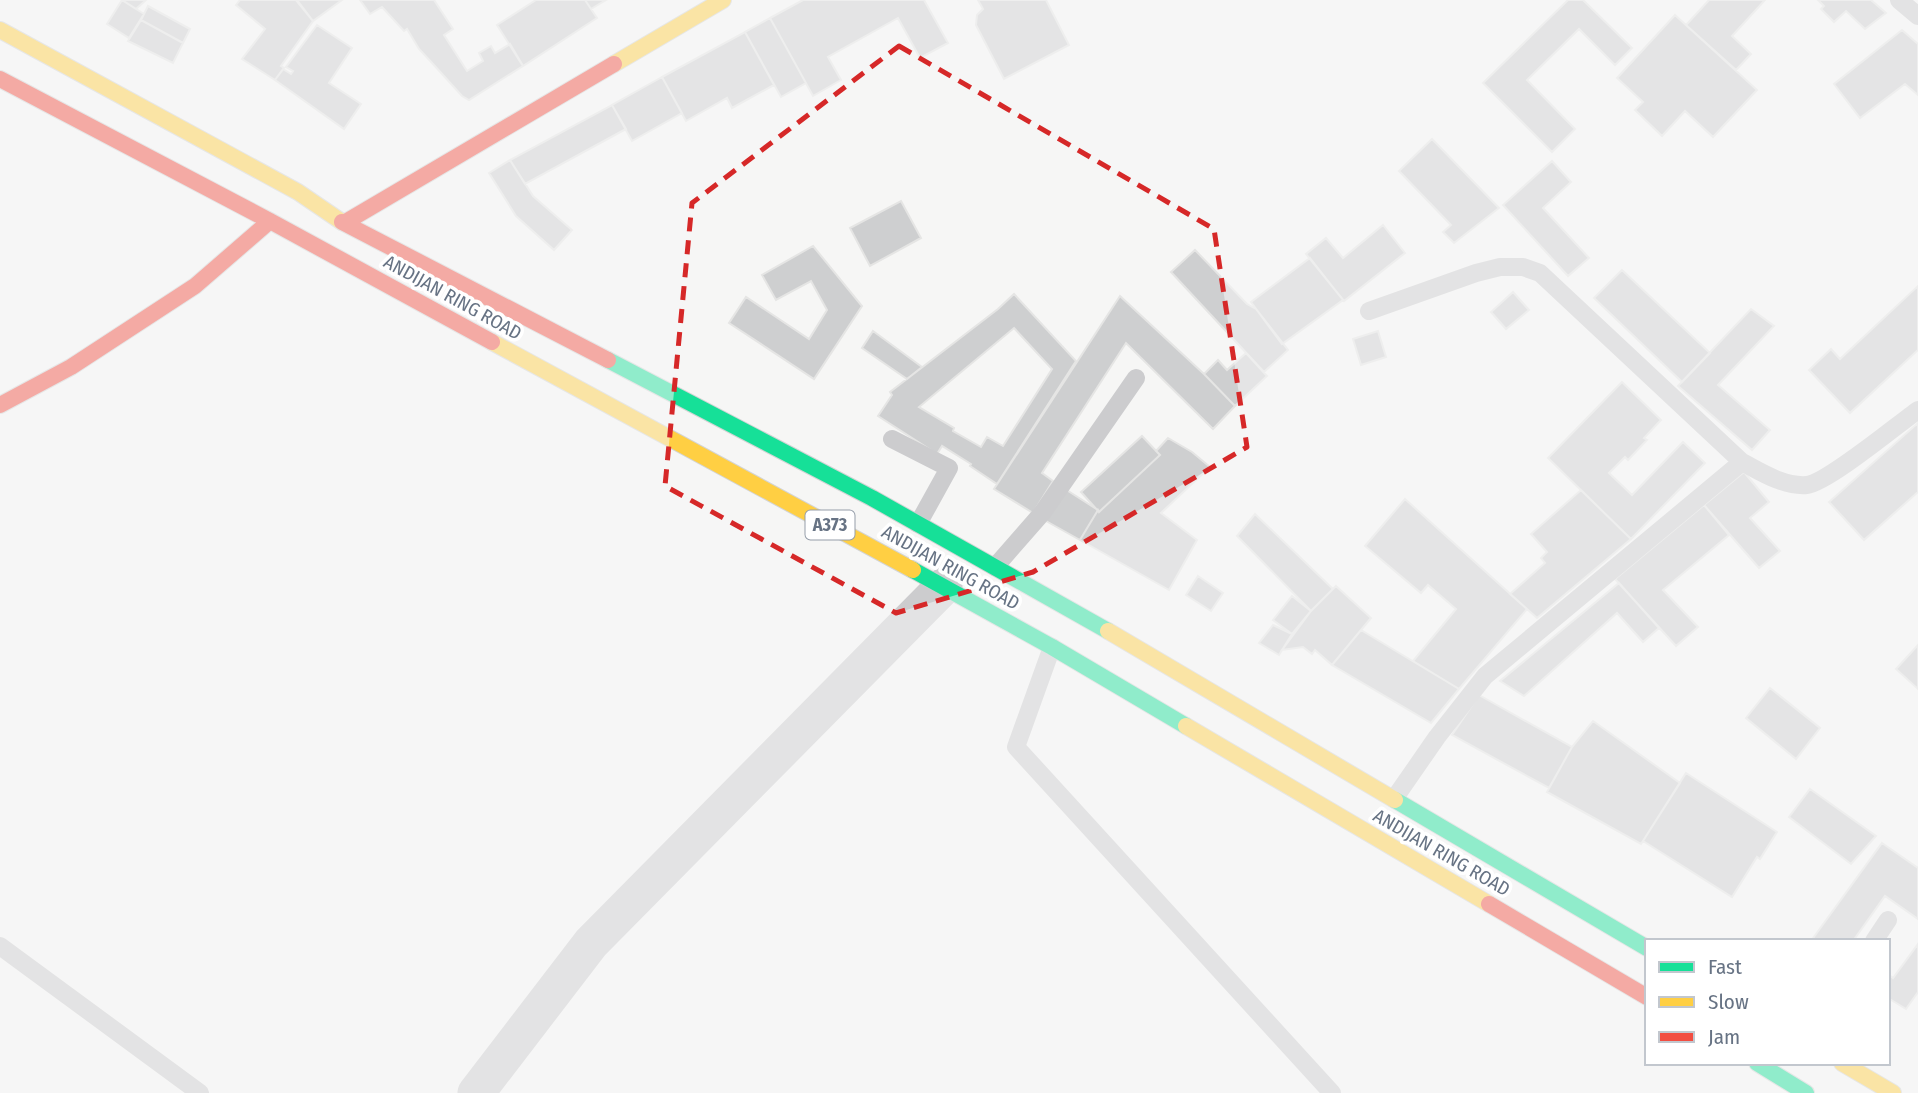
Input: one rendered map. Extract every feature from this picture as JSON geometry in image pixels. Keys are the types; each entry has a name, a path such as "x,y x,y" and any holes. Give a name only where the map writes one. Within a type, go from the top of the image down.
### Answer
{"main road":[{"path":"344,223 723,0"},
{"name":"ANDIJAN RING ROAD","path":"0,30 298,192 344,223 872,498 1071,608 1645,947"},
{"name":"ANDIJAN RING ROAD","path":"0,79 270,221 944,586 1645,996"},
{"path":"0,405 71,367 195,286 270,221"},
{"path":"1760,1065 1806,1093"},
{"path":"1845,1065 1893,1093"}],"street":[{"path":"476,1093 591,943 944,586"}],"lane":[{"path":"1899,0 1918,16"},
{"path":"1369,311 1500,267 1523,267 1540,272 1742,461 1764,475 1790,484 1809,485 1832,473 1918,410"},
{"path":"995,566 1043,512 1136,378"},
{"path":"892,439 949,467 918,524"},
{"path":"1394,799 1437,737 1485,676 1742,461"},
{"path":"1052,647 1016,747 1331,1093"},
{"path":"1875,939 1888,920"},
{"path":"0,946 200,1093"}],"highlighted area":[{"path":"899,46 1214,229 1247,447 1033,572 896,613 665,486 692,203"}],"building":[{"path":"122,0 146,0 136,9"},
{"path":"122,0 144,14 129,38 107,24"},
{"path":"240,0 296,0 313,21 281,66 284,68 275,80 242,59 265,29 236,5"},
{"path":"297,0 342,0 313,21"},
{"path":"360,0 434,0 453,29 444,35 467,71 483,61 479,53 491,46 495,53 510,44 523,66 469,100 462,96 419,49 407,29 404,31 382,7 370,14"},
{"path":"536,0 585,0 597,18 523,66 497,25"},
{"path":"585,0 606,0 591,9"},
{"path":"803,0 924,0 948,43 920,58 898,18 828,57 841,80 813,96 770,18"},
{"path":"978,0 1046,0 1069,45 1004,79 976,25 977,15 983,9"},
{"path":"1568,0 1583,0 1632,48 1615,65 1579,29 1527,80 1575,129 1552,152 1483,83"},
{"path":"1709,0 1765,0 1732,36 1751,54 1736,70 1686,25"},
{"path":"1818,0 1871,0 1886,13 1865,29 1846,11 1834,22 1821,9 1824,6"},
{"path":"148,6 190,29 183,43 141,20"},
{"path":"1675,15 1757,90 1713,137 1685,111 1662,136 1635,110 1643,102 1617,78"},
{"path":"770,18 806,83 781,97 745,32"},
{"path":"141,20 183,43 173,63 128,41"},
{"path":"317,25 352,48 329,83 361,104 344,129 275,80 283,69 291,74 293,71 286,67"},
{"path":"1902,30 1918,44 1918,95 1905,84 1860,118 1834,84"},
{"path":"745,32 774,85 732,108 727,98 686,121 662,77"},
{"path":"662,77 682,113 632,141 612,105"},
{"path":"612,105 626,129 525,184 510,160"},
{"path":"1432,139 1499,208 1454,243 1443,232 1451,225 1399,171"},
{"path":"510,160 533,196 572,230 554,250 516,216 489,173"},
{"path":"1552,161 1571,182 1543,208 1589,258 1568,276 1503,205"},
{"path":"901,201 921,238 870,266 850,228"},
{"path":"1383,225 1405,253 1344,301 1306,254 1326,238 1343,258"},
{"path":"813,246 862,306 814,379 729,323 746,297 809,339 827,310 811,281 776,300 762,275"},
{"path":"1195,250 1247,304 1256,309 1288,350 1264,372 1171,272"},
{"path":"1310,258 1343,300 1282,344 1251,302"},
{"path":"1622,270 1710,353 1682,382 1594,298"},
{"path":"1918,286 1918,350 1850,413 1809,370 1831,349 1840,359"},
{"path":"1513,292 1529,310 1506,329 1491,312"},
{"path":"1014,294 1076,361 997,484 942,446 937,454 878,416 892,395 890,392","holes":["1014,328 1052,369 1003,446 987,437 981,447 919,407"]},
{"path":"1120,296 1235,406 1213,429 1126,343 1042,473 1053,481 1033,513 994,489"},
{"path":"1751,309 1774,326 1718,385 1770,430 1752,450 1678,386"},
{"path":"873,331 922,367 907,379 862,348"},
{"path":"1378,331 1386,357 1361,365 1353,339"},
{"path":"1246,353 1267,376 1235,406 1204,374 1218,360 1227,370"},
{"path":"1622,382 1661,420 1628,460 1625,457 1609,473 1632,495 1683,442 1705,463 1631,539 1548,458"},
{"path":"1918,423 1918,492 1864,540 1829,502"},
{"path":"1142,436 1160,455 1099,512 1081,492"},
{"path":"1168,438 1192,452 1210,467 1161,513 1197,540 1169,590 1080,540 1098,510 1099,512 1160,455 1156,451"},
{"path":"1744,472 1769,502 1750,518 1780,551 1759,568 1704,505"},
{"path":"1065,489 1098,510 1080,540 1046,521"},
{"path":"1581,490 1631,539 1537,618 1510,594 1545,563 1541,558 1547,552 1531,534"},
{"path":"1405,499 1527,609 1459,689 1413,661 1456,609 1428,585 1421,593 1365,546"},
{"path":"1704,505 1729,535 1663,590 1698,627 1676,646 1615,579"},
{"path":"1255,514 1333,589 1311,611 1237,536"},
{"path":"1198,576 1223,593 1211,611 1186,595"},
{"path":"1619,583 1659,628 1643,642 1617,613 1524,696 1500,681"},
{"path":"1336,586 1371,618 1332,665 1315,650 1312,654 1303,647 1282,650 1311,611"},
{"path":"1292,596 1311,611 1292,634 1273,620"},
{"path":"1273,625 1292,634 1279,655 1259,643"},
{"path":"1361,630 1459,689 1431,723 1332,665"},
{"path":"1918,645 1918,689 1896,669"},
{"path":"1770,688 1820,728 1796,759 1746,718"},
{"path":"1479,695 1572,747 1549,788 1452,735"},
{"path":"1593,721 1680,783 1641,844 1547,792 1572,747"},
{"path":"1686,773 1777,832 1760,859 1757,857 1732,897 1643,841"},
{"path":"1810,789 1876,836 1851,864 1789,817"},
{"path":"1882,843 1918,868 1918,919 1885,896 1854,939 1812,939"},
{"path":"1918,944 1918,992 1906,1009 1890,999 1890,976 1893,978"}],"traffic: fast":[{"path":"608,360 872,498 1108,631"},
{"path":"913,570 1052,647 1186,726"},
{"path":"1395,800 1645,947"},
{"path":"1760,1065 1806,1093"}],"traffic: slow":[{"path":"614,64 723,0"},
{"path":"0,30 298,192 342,222"},
{"path":"492,342 913,570"},
{"path":"1108,631 1395,800"},
{"path":"1186,726 1489,904"},
{"path":"1845,1065 1893,1093"}],"traffic: jam":[{"path":"344,223 614,64"},
{"path":"0,79 492,342"},
{"path":"0,405 71,367 195,286 270,221"},
{"path":"342,222 608,360"},
{"path":"1489,904 1645,996"}]}
